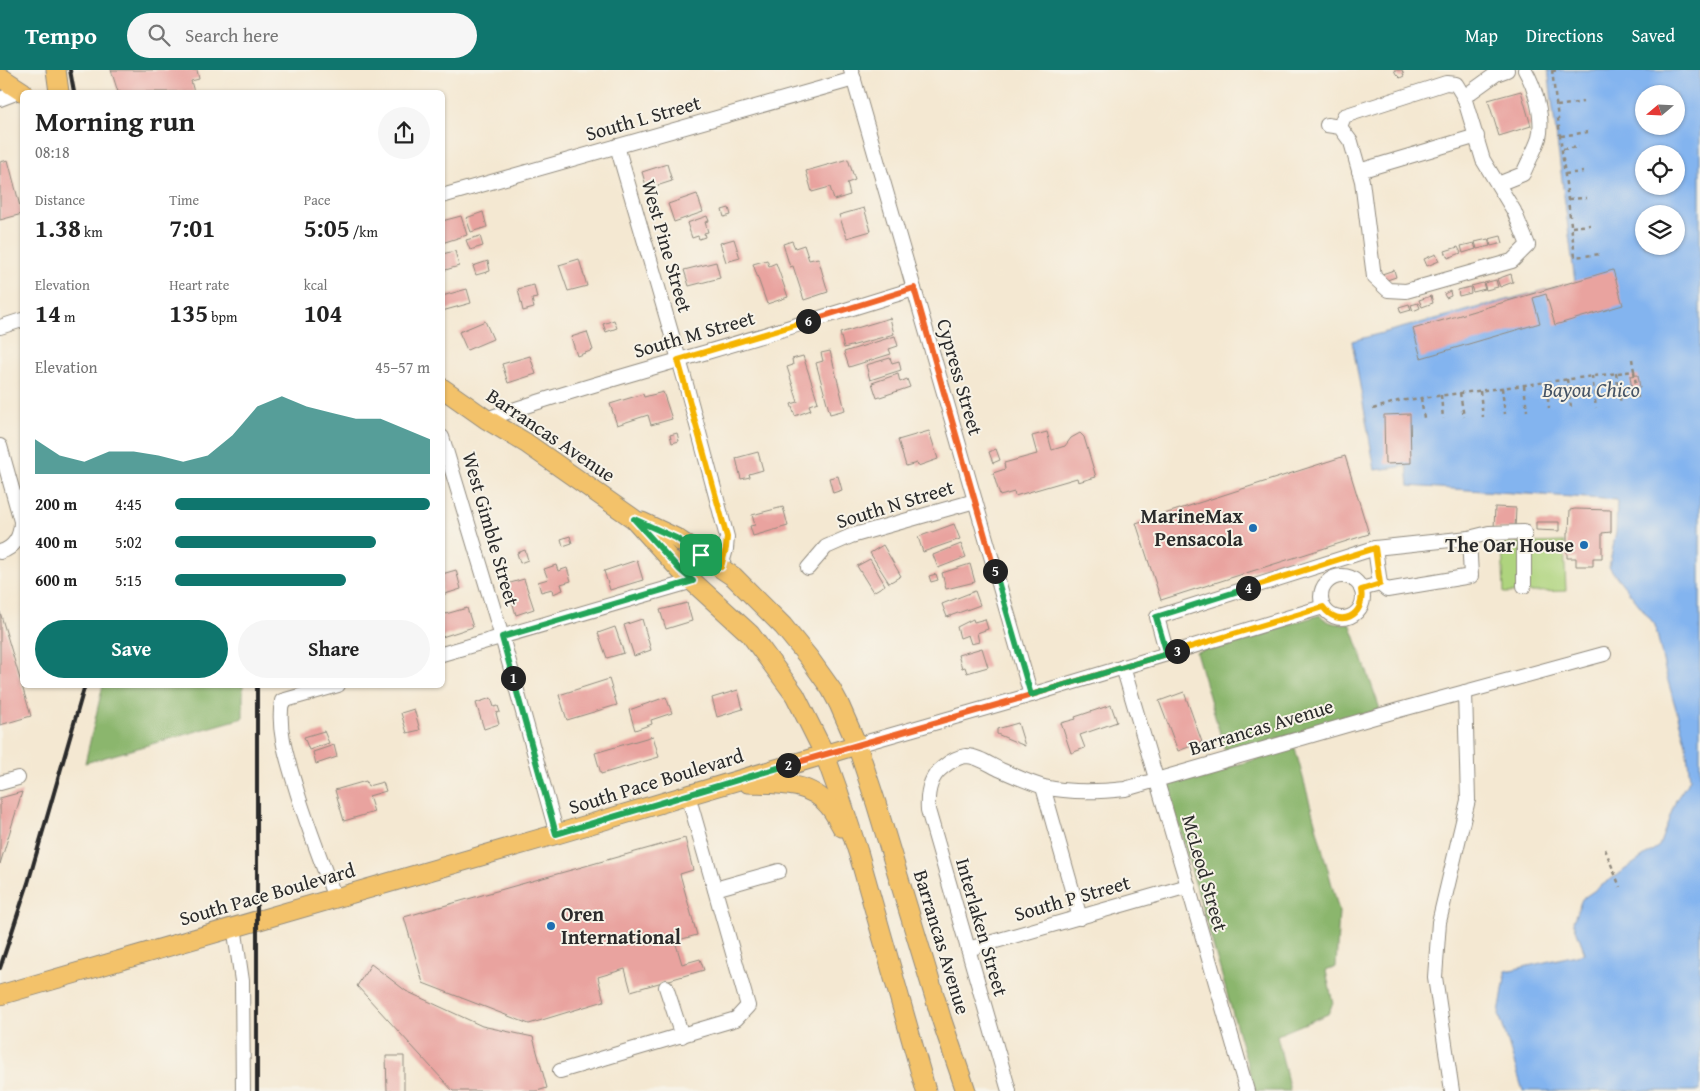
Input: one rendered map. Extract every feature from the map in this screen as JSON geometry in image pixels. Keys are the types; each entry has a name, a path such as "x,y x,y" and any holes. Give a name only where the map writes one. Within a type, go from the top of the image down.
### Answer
{"main road":[{"path":"56,70 59,90"},
{"path":"0,78 20,91"},
{"name":"Barrancas Avenue","path":"445,390 486,419 526,443 634,519 676,538 721,567 734,577 770,613 809,658 839,704 856,745 888,840 942,1020 966,1091"},
{"name":"Barrancas Avenue","path":"634,519 680,570 750,634 795,695 825,754 859,855 926,1091"},
{"name":"South Pace Boulevard","path":"0,995 856,745"},
{"path":"729,783 786,784 805,788 822,798 830,807 859,855"}],"street":[{"path":"60,70 67,90"},
{"path":"1464,97 1496,74 1507,70"},
{"path":"1498,184 1523,174 1539,136 1540,115 1538,105 1533,86 1524,70"},
{"name":"South L Street","path":"445,195 617,146 852,74"},
{"name":"Cypress Street","path":"852,74 1031,695"},
{"path":"1446,83 1456,84 1464,97 1483,160 1514,211 1528,245 1512,261 1406,291 1388,290 1374,277 1362,181 1351,142 1333,126 1344,116 1446,83"},
{"path":"0,99 20,93"},
{"path":"1359,171 1477,136"},
{"name":"West Pine Street","path":"617,146 684,377 727,537 721,567"},
{"name":"South M Street","path":"486,419 914,288"},
{"path":"0,327 20,321"},
{"path":"0,446 20,516"},
{"name":"West Gimble Street","path":"445,448 502,637 556,834"},
{"name":"South N Street","path":"808,568 826,547 851,536 975,501"},
{"path":"0,552 5,551 15,542 20,530"},
{"path":"1167,654 1156,617 1375,548 1469,538 1489,533 1524,532 1524,586"},
{"path":"1375,548 1380,584 1387,590 1472,576 1469,538"},
{"path":"1346,577 1353,579 1361,590 1362,604 1358,610 1347,618 1333,616 1323,607 1321,600 1323,587 1333,578 1346,577"},
{"path":"445,653 693,581"},
{"path":"1361,590 1380,584"},
{"name":"South Pace Boulevard","path":"856,745 1123,668 1323,607"},
{"name":"Barrancas Avenue","path":"936,774 949,762 958,758 975,757 1000,770 1043,787 1101,792 1125,789 1604,654"},
{"name":"McLeod Street","path":"1123,668 1188,886 1246,1091"},
{"path":"328,688 282,701 280,714 281,730 288,764 307,825 335,898"},
{"path":"1452,1091 1435,977 1439,922 1468,800 1465,692"},
{"name":"Interlaken Street","path":"936,774 930,784 927,799 928,810 1009,1091"},
{"path":"0,783 18,778"},
{"path":"1043,787 1080,918"},
{"path":"560,1071 736,1019 748,1006 688,795"},
{"path":"714,889 779,871"},
{"name":"South P Street","path":"968,949 1188,886"},
{"path":"234,926 242,981 243,1091"},
{"path":"666,987 682,1036"}],"path":[{"path":"1560,70 1552,70 1575,257 1601,254"},
{"path":"1557,106 1583,102"},
{"path":"1561,136 1588,132"},
{"path":"1562,149 1579,147"},
{"path":"1565,174 1583,172"},
{"path":"1569,200 1587,198"},
{"path":"1572,227 1590,225"},
{"path":"1632,359 1638,398"},
{"path":"1373,409 1398,401 1634,370"},
{"path":"1616,373 1621,404"},
{"path":"1592,376 1596,408"},
{"path":"1567,379 1572,407"},
{"path":"1546,382 1549,408"},
{"path":"1524,385 1527,411"},
{"path":"1502,388 1505,414"},
{"path":"1480,390 1483,417"},
{"path":"1460,393 1464,417"},
{"path":"1441,396 1443,419"},
{"path":"1421,398 1424,418"},
{"path":"1605,849 1620,887"}],"green space":[{"path":"1564,542 1566,591 1504,593 1502,544"},
{"path":"1320,615 1334,623 1350,623 1380,709 1226,754 1196,652"},
{"path":"102,688 243,688 243,718 85,763"},
{"path":"1295,748 1339,911 1336,967 1326,971 1333,1003 1328,1014 1277,1035 1290,1091 1255,1091 1167,785"}],"water":[{"name":"Bayou Chico","path":"1548,70 1700,70 1700,1091 1523,1091 1499,1014 1506,971 1585,953 1573,921 1582,899 1659,846 1676,800 1690,779 1686,744 1666,674 1655,625 1609,567 1616,532 1617,500 1409,486 1407,466 1375,470 1352,341 1575,282"}],"building":[{"path":"111,70 197,70 199,79 191,81 193,90 117,90"},
{"path":"1394,70 1402,70 1404,76 1400,78"},
{"path":"1521,91 1531,126 1499,136 1488,100"},
{"path":"848,159 855,180 847,183 850,195 834,200 830,187 812,192 806,171"},
{"path":"8,160 20,206 20,215 0,220 0,162"},
{"path":"667,164 672,181 647,189 642,172"},
{"path":"697,194 703,212 674,222 668,204"},
{"path":"729,208 731,215 724,217 722,210"},
{"path":"864,208 871,231 847,238 839,215"},
{"path":"483,212 487,227 471,232 466,218"},
{"path":"461,216 467,235 445,242 445,220"},
{"path":"707,216 709,221 705,222 708,232 704,233 705,237 699,239 698,236 692,238 687,223"},
{"path":"480,236 483,246 470,250 466,240"},
{"path":"1501,236 1503,243 1491,246 1489,239"},
{"path":"734,239 740,258 726,262 720,243"},
{"path":"1488,239 1490,246 1477,249 1475,242"},
{"path":"792,241 795,248 804,245 809,260 818,258 828,292 804,300 793,266 790,267 783,244"},
{"path":"1474,243 1476,249 1463,253 1461,246"},
{"path":"1458,247 1461,253 1448,258 1445,251"},
{"path":"455,251 459,266 445,270 445,253"},
{"path":"1436,254 1439,261 1427,266 1424,259"},
{"path":"579,259 587,286 568,291 559,265"},
{"path":"767,260 769,266 776,263 788,297 767,304 753,264"},
{"path":"488,261 490,271 476,275 473,266"},
{"path":"716,262 720,278 689,286 684,270"},
{"path":"1394,270 1396,277 1384,281 1382,274"},
{"path":"1613,270 1623,305 1555,325 1546,294 1533,298 1540,323 1421,358 1413,329"},
{"path":"1511,274 1513,282 1500,287 1497,279"},
{"path":"1496,280 1498,287 1486,290 1484,283"},
{"path":"1483,283 1485,289 1473,292 1471,286"},
{"path":"534,285 537,298 532,299 534,308 523,311 518,289"},
{"path":"1470,287 1471,293 1459,296 1458,290"},
{"path":"467,289 471,303 445,310 445,295"},
{"path":"1450,291 1451,296 1446,298 1444,294"},
{"path":"1431,296 1433,303 1422,307 1419,300"},
{"path":"1418,303 1420,308 1413,311 1411,305"},
{"path":"1409,304 1411,310 1401,313 1399,307"},
{"path":"890,318 894,334 844,348 840,333"},
{"path":"614,320 617,328 606,332 603,324"},
{"path":"485,321 493,339 467,350 459,332"},
{"path":"587,332 593,350 577,356 571,337"},
{"path":"895,336 898,346 889,349 891,354 849,367 844,352"},
{"path":"830,351 845,410 830,414 816,363 823,361 821,353"},
{"path":"530,356 536,374 508,383 502,364"},
{"path":"803,356 818,402 809,405 811,410 795,416 791,404 798,402 787,367 793,365 792,359"},
{"path":"890,358 892,363 899,361 901,370 870,380 866,365"},
{"path":"898,374 900,382 907,379 910,387 877,398 872,383"},
{"path":"1638,375 1640,388 1632,390 1630,376"},
{"path":"663,392 672,419 651,425 648,415 617,425 610,404 643,394 644,397"},
{"path":"1410,414 1411,463 1385,464 1384,415"},
{"path":"929,431 938,459 918,466 917,463 906,466 898,440"},
{"path":"1047,432 1052,450 1065,446 1071,438 1080,433 1084,437 1096,477 1078,482 1077,478 1015,496 1014,492 1000,496 993,473 1005,469 1004,463 1037,454 1032,436"},
{"path":"677,433 679,441 672,443 670,435"},
{"path":"996,449 1000,460 993,463 989,452"},
{"path":"758,452 763,470 749,474 750,477 741,479 736,458"},
{"name":"MarineMax Pensacola","path":"1345,456 1369,534 1161,600 1136,523"},
{"path":"838,476 842,490 833,493 829,478"},
{"path":"783,507 788,526 753,536 750,526 755,525 752,515"},
{"path":"1495,507 1516,508 1515,529 1494,528"},
{"name":"The Oar House","path":"1570,510 1611,510 1611,532 1602,533 1602,558 1593,558 1593,566 1576,566 1576,558 1567,558 1567,532 1569,532"},
{"path":"1536,522 1559,522 1559,531 1536,530"},
{"path":"954,524 960,539 923,552 918,537"},
{"path":"570,536 572,543 563,546 561,539"},
{"path":"961,544 966,557 938,568 933,555"},
{"path":"883,545 901,576 889,583 870,553"},
{"path":"525,550 528,560 520,563 517,553"},
{"path":"870,559 885,585 873,592 857,566"},
{"path":"637,560 643,580 610,590 604,571"},
{"path":"970,564 975,582 946,589 942,573"},
{"path":"556,565 558,571 567,568 571,581 561,584 563,590 553,594 552,589 541,592 538,582 548,579 544,569"},
{"path":"456,570 461,589 445,594 445,573"},
{"path":"936,574 938,580 931,582 929,576"},
{"path":"524,579 534,609 516,615 507,584"},
{"path":"975,591 980,605 947,617 942,604"},
{"path":"687,603 692,621 666,629 660,610"},
{"path":"467,608 473,627 445,636 445,614"},
{"path":"0,612 20,679 20,688 23,688 31,716 0,725"},
{"path":"642,619 651,650 634,656 624,625"},
{"path":"973,619 974,622 985,619 988,629 977,633 979,642 971,644 968,635 960,638 957,627"},
{"path":"615,627 624,653 607,658 598,633"},
{"path":"982,648 988,667 967,673 965,667 962,668 958,655"},
{"path":"609,679 617,705 567,720 559,695"},
{"path":"738,690 743,709 717,717 712,698"},
{"path":"1184,692 1202,742 1178,751 1159,701"},
{"path":"666,697 672,713 651,720 652,724 635,730 629,710"},
{"path":"491,698 494,707 498,706 500,712 496,713 499,724 484,729 476,703"},
{"path":"1111,705 1117,722 1080,735 1085,748 1071,753 1061,723"},
{"path":"414,709 420,730 407,733 401,713"},
{"path":"1018,723 1025,746 997,734 997,729"},
{"path":"324,731 329,743 309,750 304,737"},
{"path":"653,736 659,757 601,774 595,753"},
{"path":"334,745 337,757 316,764 313,752"},
{"path":"366,781 368,786 383,782 386,791 369,796 374,812 344,821 335,790"},
{"path":"22,792 0,864 0,798"},
{"name":"Oren International","path":"685,838 693,870 680,874 697,935 675,941 682,964 700,959 704,970 631,991 625,969 598,977 604,1001 529,1024 423,983 404,917"},
{"path":"371,964 406,991 482,1026 533,1037 547,1088 537,1091 453,1091 357,986"},
{"path":"386,1056 404,1056 404,1091 387,1091"}],"railway":[{"path":"70,70 74,90"},
{"path":"0,968 28,883 84,688"},
{"path":"257,688 257,1091"}],"place":[{"name":"MarineMax Pensacola","path":"1253,528"},
{"name":"The Oar House","path":"1584,545"},
{"name":"Oren International","path":"551,926"}],"route":[{"path":"914,288 1031,695 1167,654 1156,617 1375,548 1380,584 1361,590 1363,596 1362,604 1354,614 1347,618 1333,616 1323,607 1123,668 1021,698 784,766 556,834 502,637 693,581 680,570 634,519 676,538 701,555 721,567 727,537 678,360 914,288"}]}
